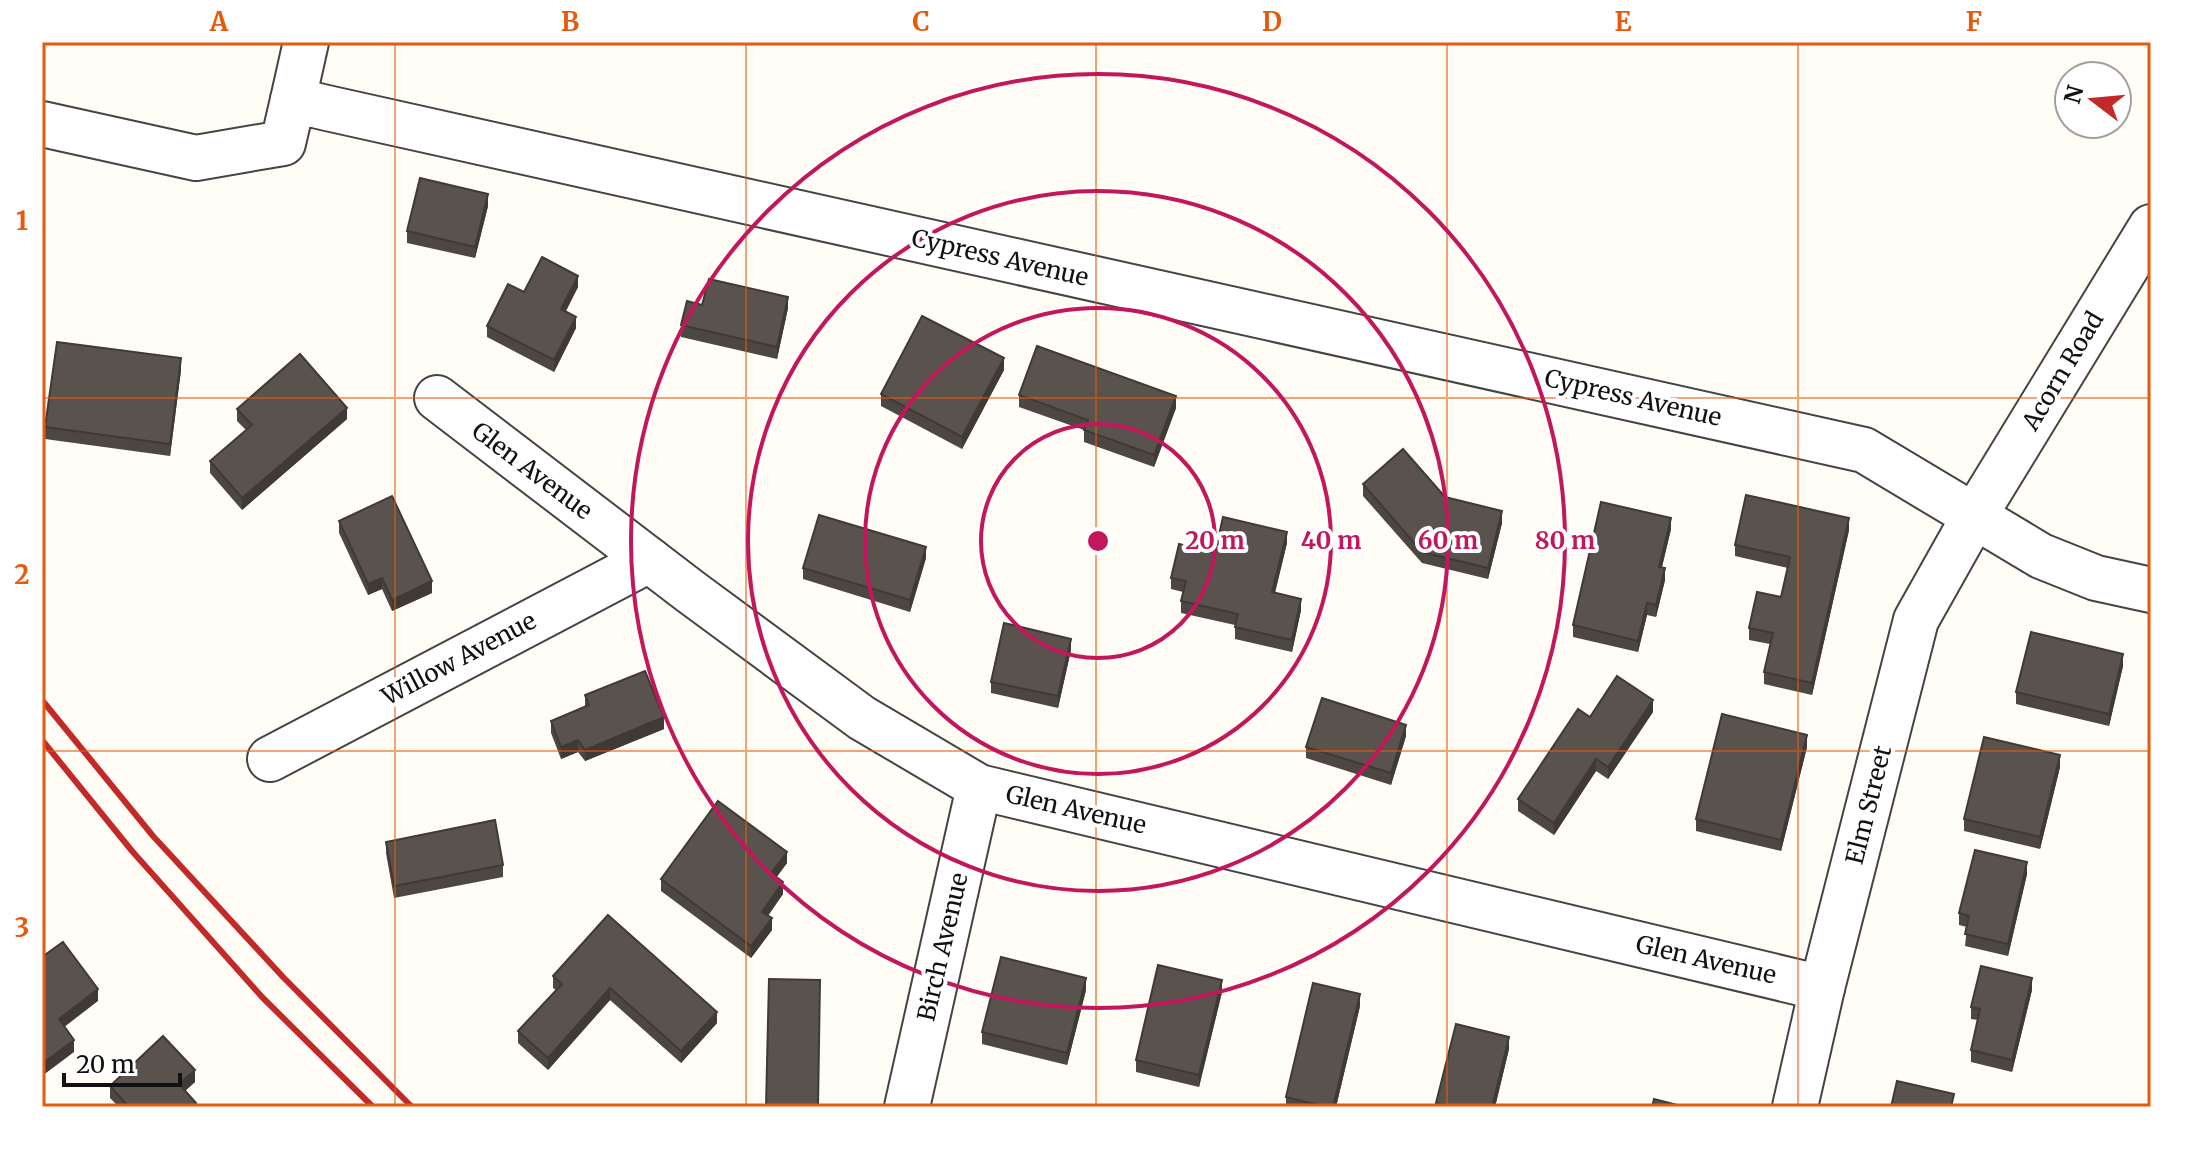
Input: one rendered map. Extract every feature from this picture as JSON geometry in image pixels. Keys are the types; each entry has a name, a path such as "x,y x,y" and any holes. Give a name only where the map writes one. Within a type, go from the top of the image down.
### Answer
{"street":[{"path":"42,124 196,158 283,143 306,42"},
{"name":"Cypress Avenue","path":"293,100 1864,450 2041,556 2096,578 2151,590"},
{"name":"Acorn Road","path":"1975,515 2151,227"},
{"name":"Glen Avenue","path":"437,398 862,718 979,787 1822,988"},
{"name":"Elm Street","path":"1795,1107 1822,988 1916,620 1975,515"},
{"name":"Willow Avenue","path":"270,759 649,560"},
{"name":"Birch Avenue","path":"907,1107 979,787"}],"building":[{"path":"420,178 488,194 475,247 407,231"},
{"path":"542,257 578,276 561,309 576,317 554,360 487,326 508,284 524,292"},
{"path":"709,279 788,297 777,347 681,325 687,301 702,305"},
{"path":"922,316 1004,358 962,437 881,394"},
{"path":"57,342 181,358 170,444 45,427"},
{"path":"1037,346 1176,396 1154,455 1084,430 1088,420 1019,395"},
{"path":"300,354 347,408 242,498 210,461 252,425 237,409"},
{"path":"1403,449 1445,497 1502,511 1488,568 1422,552 1363,484"},
{"path":"1746,495 1849,518 1812,683 1764,672 1773,633 1749,628 1757,592 1781,597 1790,557 1735,545"},
{"path":"392,496 432,581 392,600 382,578 368,584 339,521"},
{"path":"1601,502 1671,518 1659,567 1665,568 1656,605 1647,603 1638,641 1573,625"},
{"path":"819,515 926,547 910,600 803,568"},
{"path":"1223,517 1287,532 1272,592 1301,599 1292,640 1235,627 1238,614 1181,601 1186,581 1171,578 1179,544 1215,553"},
{"path":"1004,623 1071,639 1058,696 991,682"},
{"path":"2031,632 2123,654 2109,714 2016,692"},
{"path":"645,671 664,717 585,750 578,740 561,747 551,721 589,705 585,695"},
{"path":"1617,676 1653,700 1608,767 1596,759 1554,823 1518,799 1578,709 1590,717"},
{"path":"1322,698 1406,725 1391,773 1306,747"},
{"path":"1722,714 1807,735 1781,840 1696,819"},
{"path":"1984,737 2060,755 2040,837 1964,819"},
{"path":"718,801 787,852 771,873 783,882 762,912 772,918 751,946 661,879"},
{"path":"495,820 503,865 394,886 386,842"},
{"path":"1975,850 2027,862 2008,944 1965,934 1969,916 1959,913"},
{"path":"608,915 717,1012 681,1051 610,988 548,1058 518,1031 562,984 553,976"},
{"path":"63,942 98,989 59,1019 74,1040 42,1064 42,957"},
{"path":"1001,957 1086,978 1067,1053 982,1032"},
{"path":"1158,965 1222,980 1199,1075 1136,1060"},
{"path":"1981,966 2032,978 2012,1060 1971,1050 1980,1009 1971,1007"},
{"path":"769,979 820,980 818,1107 766,1107"},
{"path":"1313,983 1360,994 1333,1107 1286,1097"},
{"path":"1456,1024 1509,1037 1492,1107 1453,1107 1436,1103"},
{"path":"163,1036 195,1070 179,1084 196,1103 192,1107 129,1107 110,1086"},
{"path":"1897,1081 1954,1094 1951,1107 1891,1107"},
{"path":"1654,1099 1685,1107 1652,1107"}],"railway":[{"path":"42,700 153,836 283,977 412,1107"},
{"path":"42,740 132,851 262,997 373,1107"}]}
